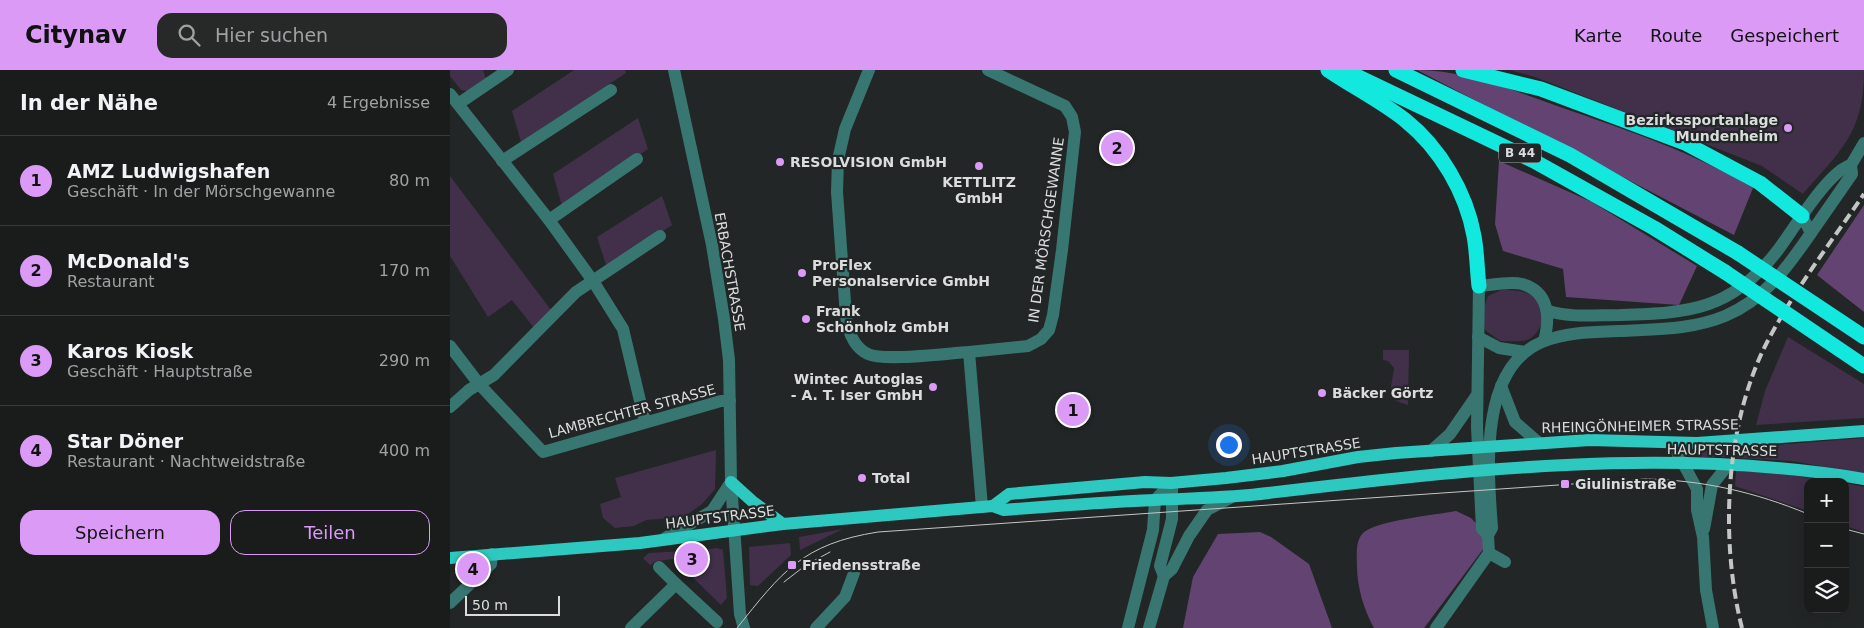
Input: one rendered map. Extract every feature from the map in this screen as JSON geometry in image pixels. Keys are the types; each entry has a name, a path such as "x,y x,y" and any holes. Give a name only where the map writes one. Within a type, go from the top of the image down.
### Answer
{"highway":[{"path":"1328,70 1404,120 1425,138 1441,159 1452,176 1470,217 1479,286"},
{"name":"B 44","path":"1344,70 1534,161 1654,228 1725,272 1864,366"},
{"name":"B 44","path":"1396,70 1570,155 1738,253 1864,337"},
{"path":"1463,70 1541,89 1685,143 1760,183 1802,216"}],"main road":[{"name":"RHEINGÖNHEIMER STRASSE","path":"1477,448 1610,440 1672,443 1864,431"},
{"name":"HAUPTSTRASSE","path":"987,506 1009,494 1144,482 1171,483 1256,474 1358,457 1477,448"},
{"name":"HAUPTSTRASSE","path":"450,558 662,540 783,524 987,506 1004,510 1232,497 1332,484 1581,464 1791,467 1864,479"},
{"path":"731,482 752,501 783,524"}],"street":[{"path":"508,70 454,99 549,220 593,281 622,329 645,422"},
{"name":"ERBACHSTRASSE","path":"674,70 718,278 729,360 731,482 740,614 744,628"},
{"name":"IN DER MÖRSCHGEWANNE","path":"869,70 842,139 837,166 836,192 846,316 850,334 858,347 875,357 969,352 1028,346 1041,340 1048,330 1053,315 1074,140 1072,117 1065,106 988,70"},
{"path":"502,161 611,90"},
{"path":"1483,471 1491,447 1494,409 1501,386 1512,365 1525,352 1544,341 1583,332 1675,329 1726,316 1750,303 1774,284 1811,233 1852,174 1851,165 1864,143"},
{"path":"549,220 637,159"},
{"path":"1548,311 1569,316 1674,313 1710,304 1733,293 1772,258 1802,216 1842,167 1851,165"},
{"path":"1802,216 1811,233"},
{"path":"450,407 479,384 494,375 576,292 660,236"},
{"path":"1436,628 1489,553 1488,535 1492,528 1483,471 1477,448 1479,286 1521,284 1537,291 1548,311 1549,321 1544,341"},
{"path":"1478,337 1499,348 1525,352"},
{"path":"450,346 479,384"},
{"path":"969,352 987,506"},
{"name":"LAMBRECHTER STRASSE","path":"479,384 542,452 645,422 730,401"},
{"path":"1501,386 1515,422 1540,443"},
{"path":"1431,451 1450,434 1477,396"},
{"path":"1672,443 1685,464 1696,489 1697,510 1703,542 1706,590 1713,628"},
{"path":"1703,542 1712,485 1728,465"},
{"path":"662,540 712,511 731,482"},
{"path":"1164,576 1160,566 1171,529 1173,499 1171,483"},
{"path":"1128,628 1153,530 1155,500 1171,483"},
{"path":"1149,628 1164,576 1172,569 1189,536 1207,510 1232,497"},
{"path":"1489,553 1505,562"},
{"path":"450,603 491,564 492,554"},
{"path":"659,566 717,622"},
{"path":"816,628 846,597 854,573"},
{"path":"631,628 676,584"}],"shaded area":[{"path":"450,70 483,70 486,79 467,91 461,90 450,76"},
{"path":"574,70 625,70 626,73 521,142 512,111"},
{"path":"1417,70 1471,77 1507,88 1610,124 1707,163 1753,188 1734,235"},
{"name":"Bezirkssportanlage Mundenheim","path":"1509,70 1864,70 1863,92 1855,125 1839,152 1803,194 1762,166 1535,77"},
{"path":"638,118 648,149 562,206 553,174"},
{"path":"1499,161 1592,202 1697,266 1679,305 1566,297 1563,269 1503,251 1495,224"},
{"path":"450,176 551,310 534,328 512,300 488,317 450,256"},
{"path":"662,196 672,225 607,268 597,237"},
{"path":"1864,205 1864,312 1817,275"},
{"path":"1501,290 1524,292 1536,299 1540,305 1542,311 1541,325 1538,331 1527,340 1500,341 1485,330 1482,313 1488,296"},
{"path":"1788,337 1864,384 1864,418 1756,425 1765,391"},
{"path":"1383,350 1409,350 1408,405 1396,401 1390,393 1394,368 1388,361 1383,360"},
{"path":"1864,438 1864,474 1792,461 1737,458 1738,448"},
{"path":"1731,448 1729,457 1700,457 1701,450"},
{"path":"716,450 715,489 702,504 684,517 646,520 634,526 615,528 603,518 600,504 621,497 615,478"},
{"path":"1736,471 1777,473 1810,478 1804,478 1804,510 1735,486"},
{"path":"1849,484 1864,487 1864,532 1849,527"},
{"path":"1456,511 1471,518 1487,535 1487,544 1424,628 1374,628 1364,606 1358,582 1357,548 1360,536 1370,528 1393,521"},
{"path":"843,529 800,550 799,537"},
{"path":"1260,532 1271,537 1309,564 1332,628 1183,628 1193,577 1218,534"},
{"path":"790,543 791,555 758,586 750,585 749,547"},
{"path":"717,548 723,550 727,598 721,605 674,559 656,561 650,565 643,558 649,553 683,551 685,568 700,566 699,551"}],"tram line":[{"path":"737,628 781,576 812,553 830,544 878,532 1645,479 1687,482 1728,489 1768,499 1804,512"},
{"path":"1596,489 1636,486"},
{"path":"1849,530 1864,534"},
{"path":"784,582 806,565 830,552"}],"railway":[{"path":"1742,628 1730,555 1729,517 1736,439 1744,401 1756,366 1782,315 1864,194"}],"place":[{"name":"Bezirkssportanlage Mundenheim","path":"1788,128"},
{"name":"McDonald's","path":"1117,148"},
{"name":"RESOLVISION GmbH","path":"780,162"},
{"name":"KETTLITZ GmbH","path":"979,166"},
{"name":"ProFlex Personalservice GmbH","path":"802,273"},
{"name":"Frank Schönholz GmbH","path":"806,319"},
{"name":"Wintec Autoglas - A. T. Iser GmbH","path":"933,387"},
{"name":"Bäcker Görtz","path":"1322,393"},
{"name":"AMZ Ludwigshafen","path":"1073,410"},
{"name":"Total","path":"862,478"},
{"name":"Giulinistraße","path":"1565,484"},
{"name":"Karos Kiosk","path":"692,559"},
{"name":"Friedensstraße","path":"792,565"},
{"name":"Star Döner","path":"473,569"}]}
